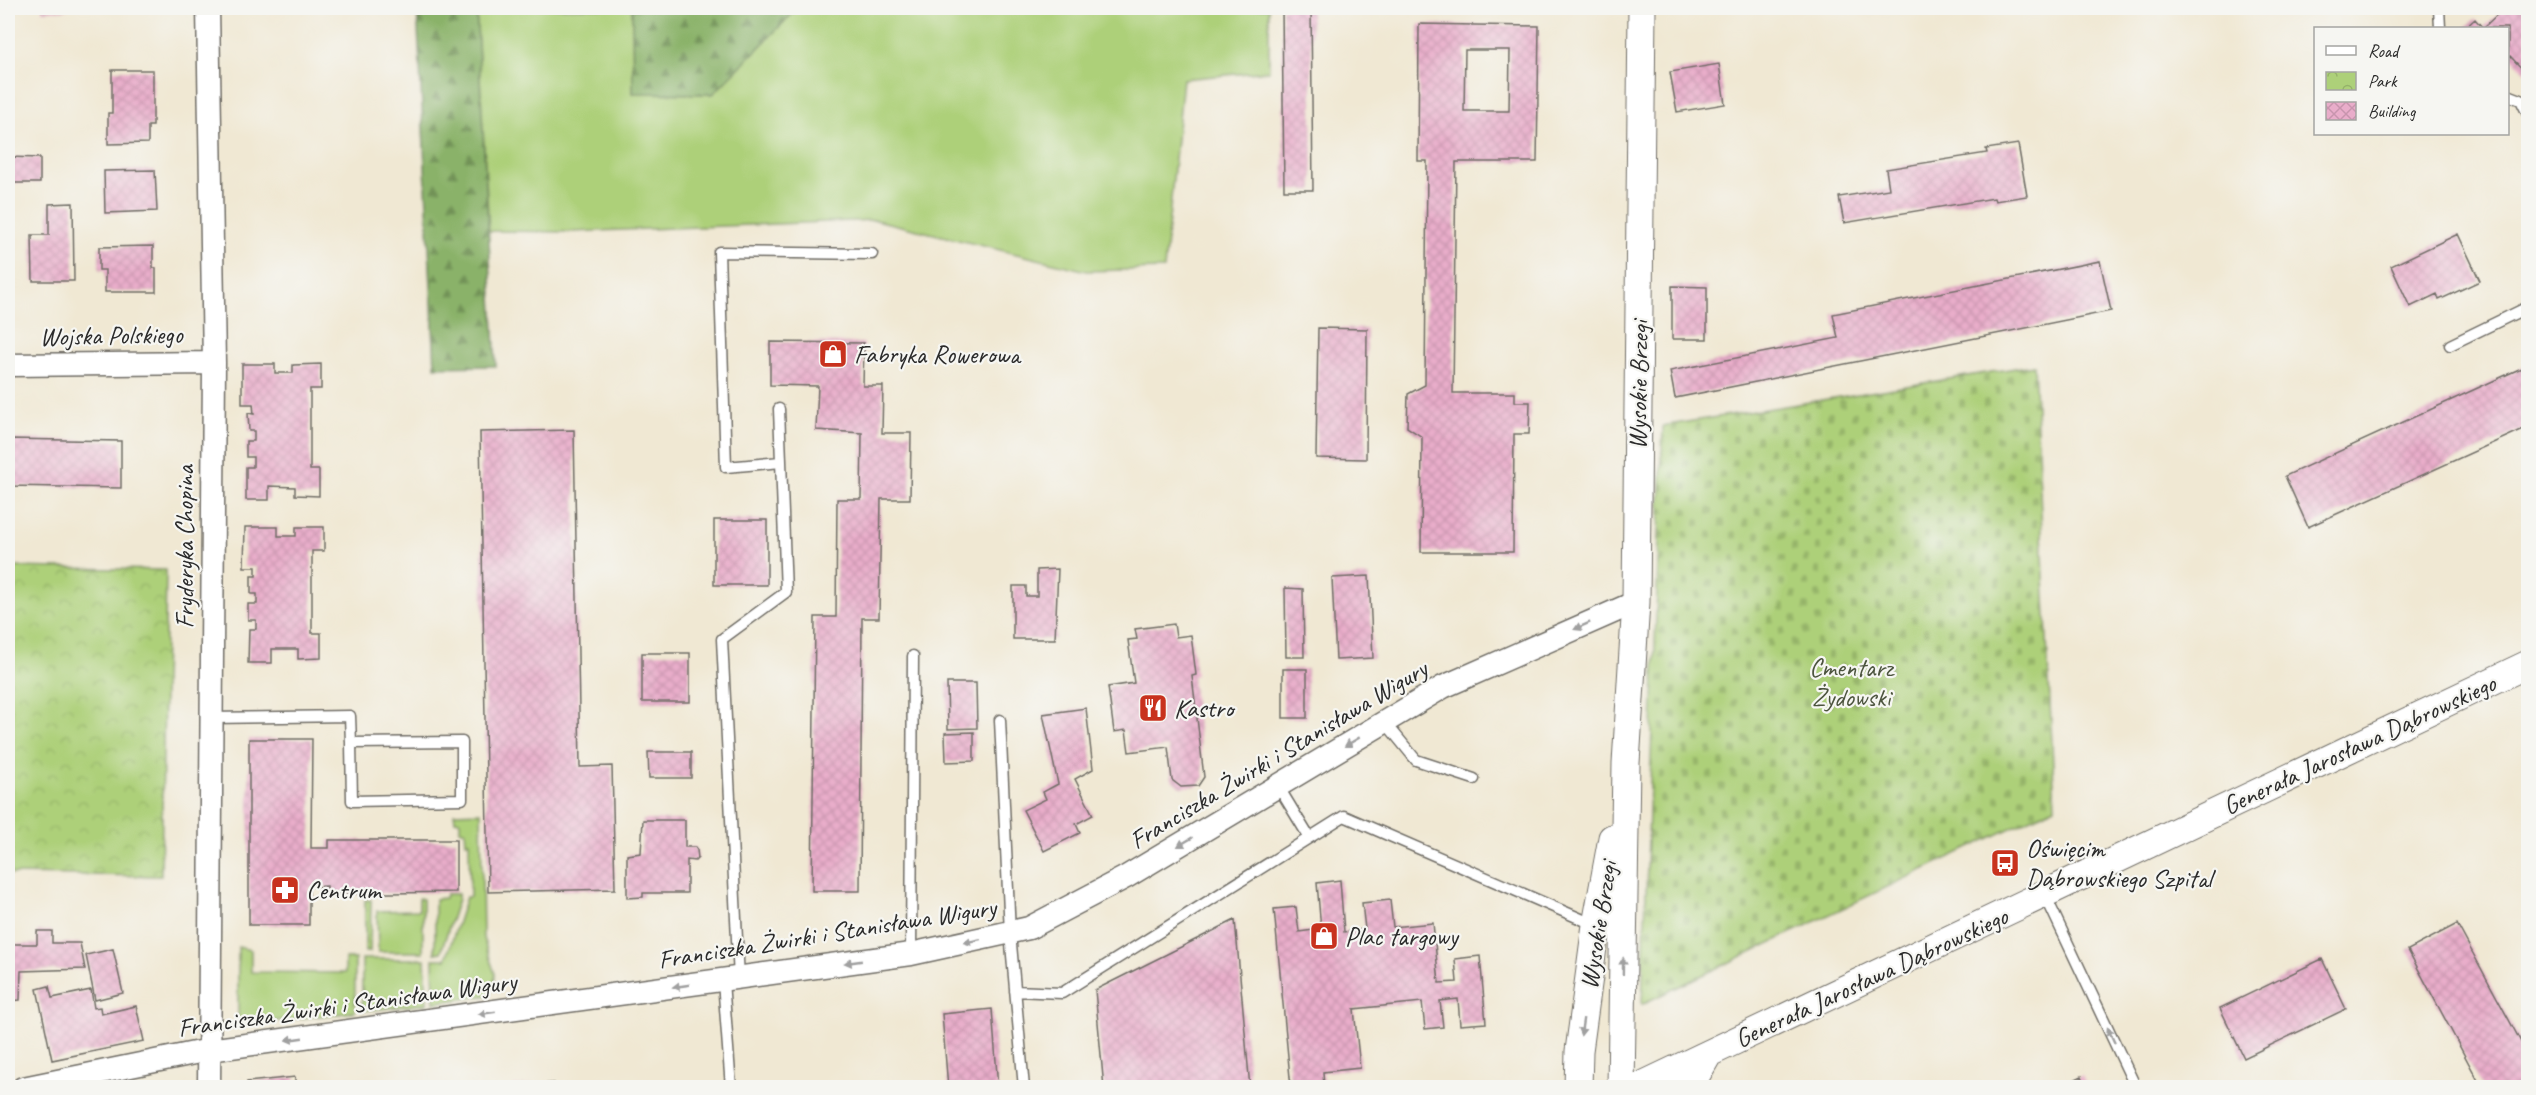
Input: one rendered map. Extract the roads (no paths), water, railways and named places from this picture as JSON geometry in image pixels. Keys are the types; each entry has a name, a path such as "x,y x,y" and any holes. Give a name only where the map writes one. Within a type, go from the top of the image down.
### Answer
{"street":[{"name":"Fryderyka Chopina","path":"208,8 214,363 209,1088"},
{"name":"Wysokie Brzegi","path":"1621,1088 1626,763 1636,602 1642,8"},
{"name":"Wojska Polskiego","path":"8,365 214,363"},
{"name":"Franciszka Żwirki i Stanisława Wigury","path":"23,1088 209,1050 911,954 1029,928 1126,877 1443,687 1636,602"},
{"name":"Generała Jarosława Dąbrowskiego","path":"1636,1088 2529,664"},
{"name":"Wysokie Brzegi","path":"1578,1088 1579,1051 1596,925 1626,763"},
{"path":"1689,1088 1708,1055"}],"lane":[{"path":"2439,8 2440,27"},
{"path":"2509,95 2521,100 2529,114"},
{"path":"781,462 726,467 719,252 872,254"},
{"path":"2450,345 2529,307"},
{"path":"732,1088 722,639 786,592 779,409"},
{"path":"911,954 913,656"},
{"path":"212,718 350,716 352,801 462,799 462,742 351,743"},
{"path":"1000,720 1010,933 1024,1088"},
{"path":"1385,722 1416,760 1474,779"},
{"path":"1278,786 1309,837"},
{"path":"1016,991 1062,993 1344,816 1596,925"},
{"path":"2045,894 2136,1088"}],"place":[{"name":"Fabryka Rowerowa","path":"833,354"},
{"name":"Kastro","path":"1153,708"},
{"name":"Oświęcim Dąbrowskiego Szpital","path":"2005,863"},
{"name":"Centrum","path":"285,890"},
{"name":"Plac targowy","path":"1324,936"}],"park label":[{"name":"Cmentarz Żydowski","path":"1851,682"}]}
